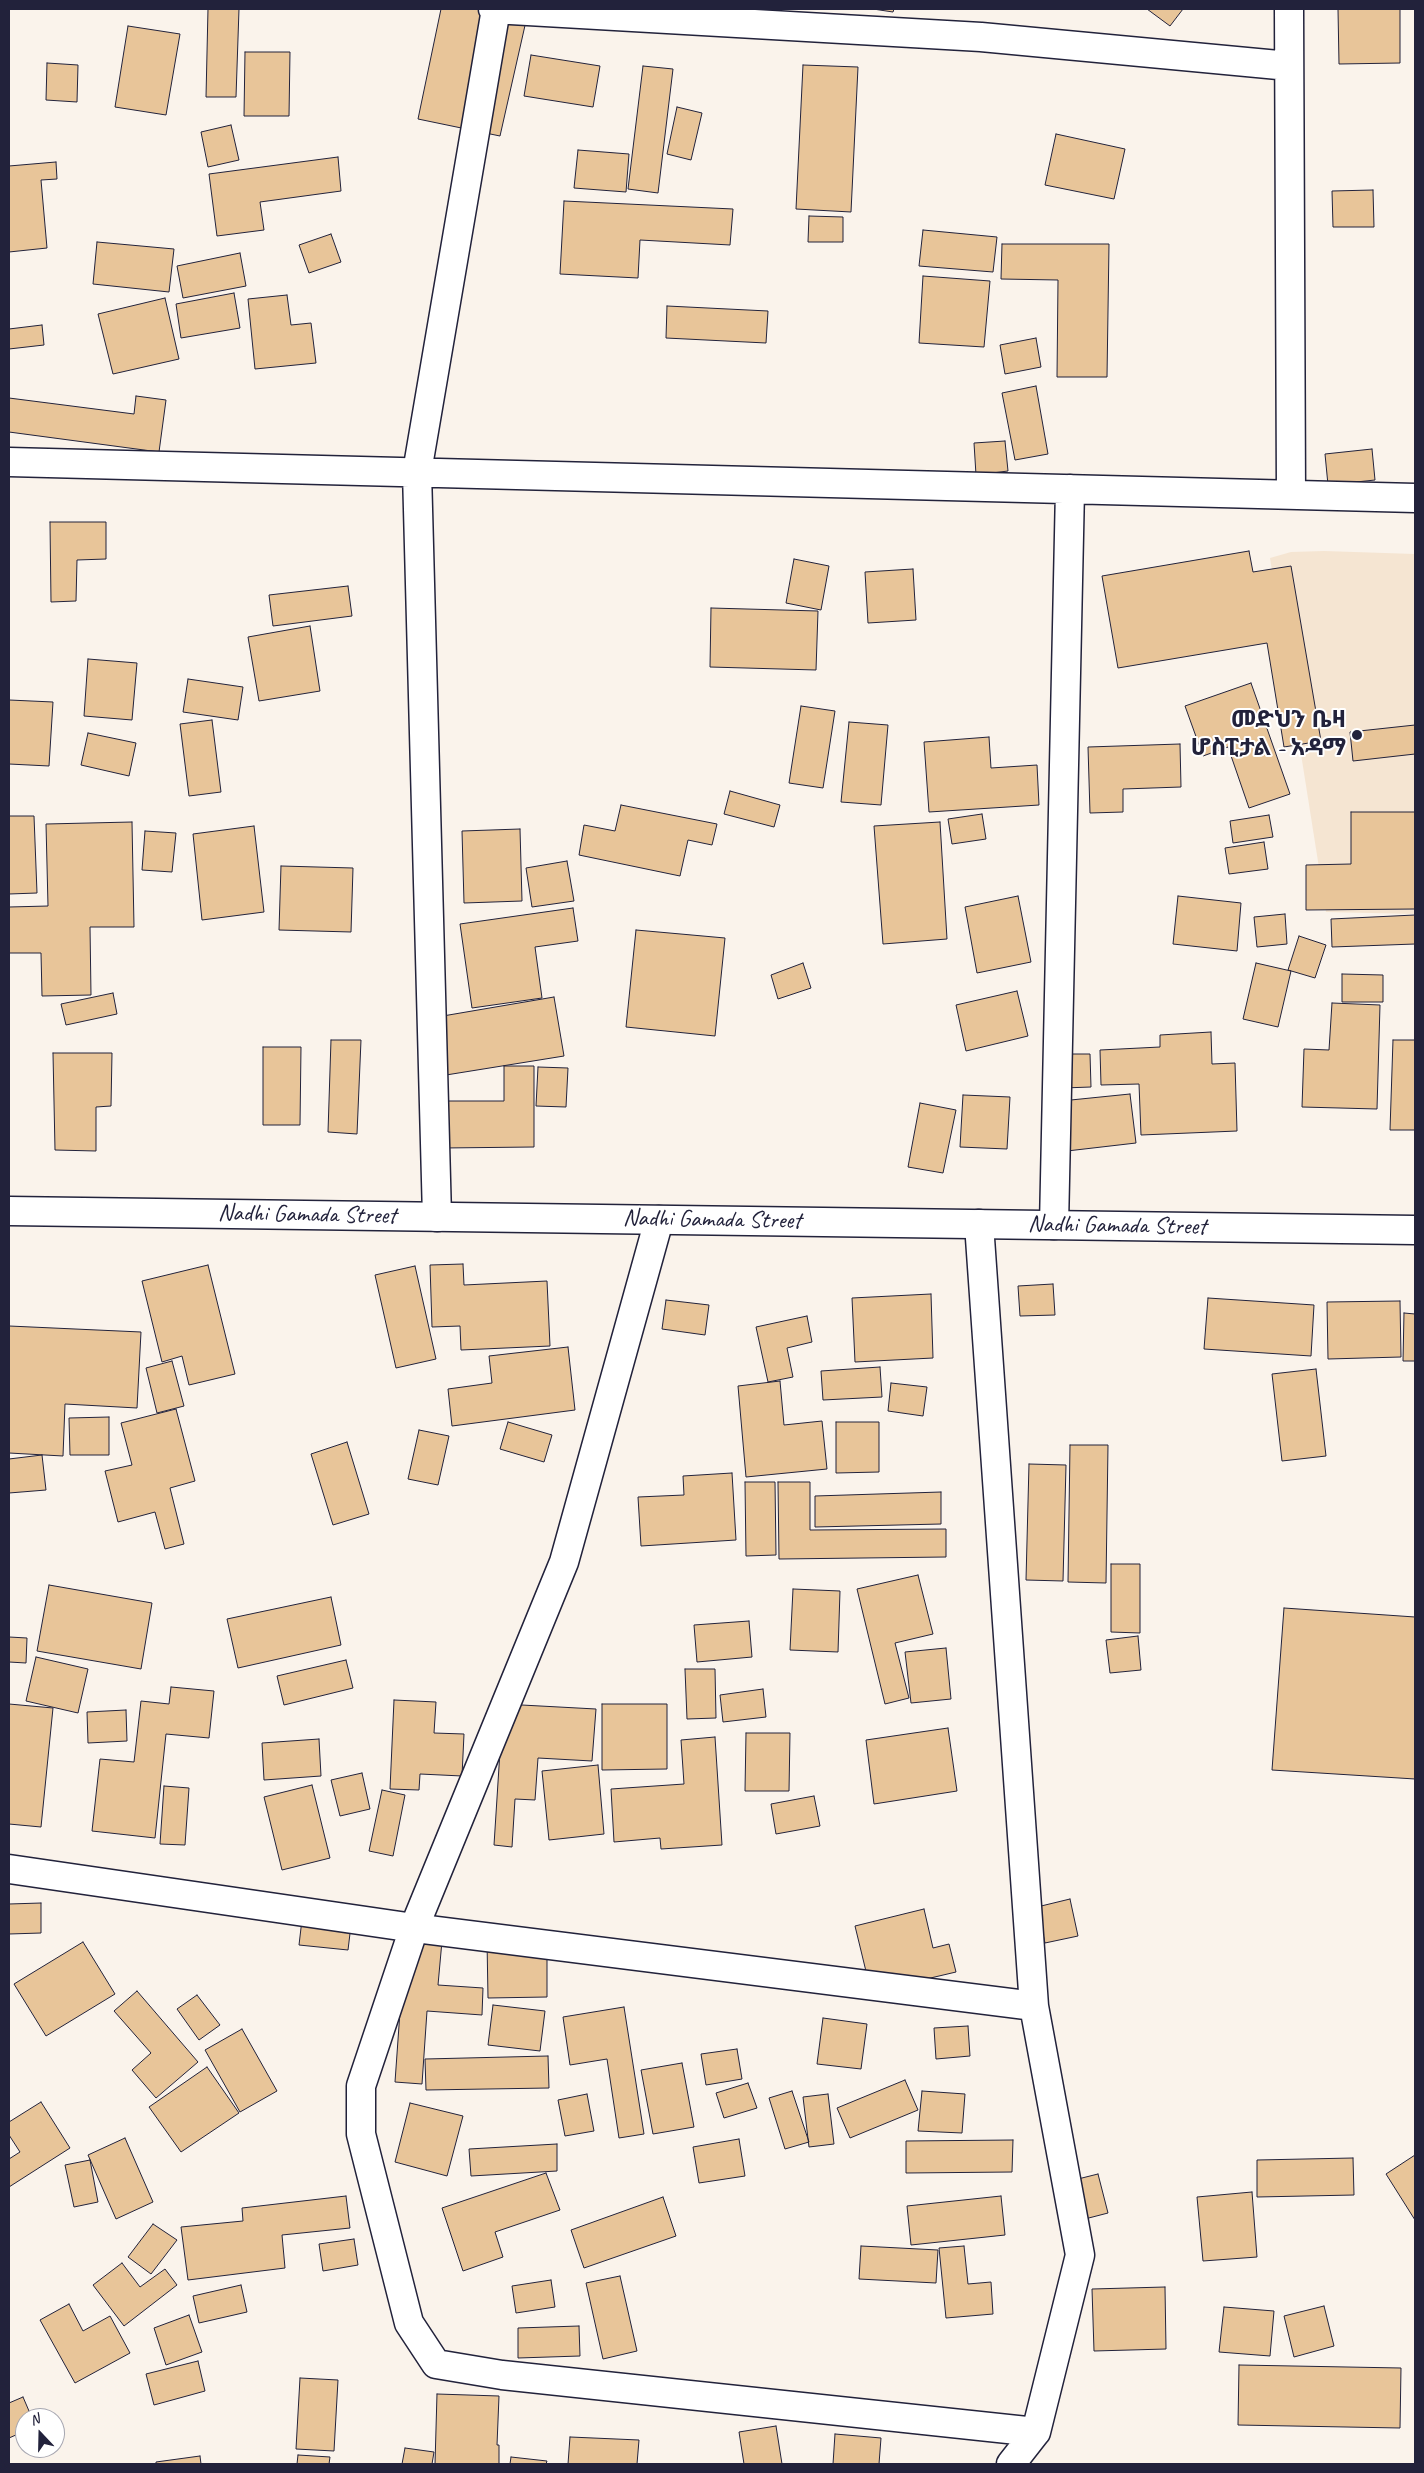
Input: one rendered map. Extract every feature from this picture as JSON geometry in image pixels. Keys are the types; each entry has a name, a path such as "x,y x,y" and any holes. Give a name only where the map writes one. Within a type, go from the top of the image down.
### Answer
{"street":[{"path":"438,1217 416,472 495,9 981,37 1289,66"},
{"path":"1289,9 1291,495"},
{"path":"9,462 1415,498"},
{"path":"1054,1225 1070,489"},
{"name":"Nadhi Gamada Street","path":"9,1211 1415,1230"},
{"path":"659,1220 564,1562 414,1928 361,2086 361,2134 409,2323 436,2364 502,2375 1036,2432"},
{"path":"979,1224 1034,2006 1080,2255 1036,2432 1011,2464"},
{"path":"9,1869 414,1928 1034,2006"}],"shaded area":[{"name":"መድህን ቤዛ ሆስፒታል - አዳማ","path":"1324,551 1415,554 1415,914 1326,912 1270,558 1291,552"}],"building":[{"path":"208,9 239,9 236,97 206,97"},
{"path":"441,9 481,9 526,21 500,136 418,119"},
{"path":"873,9 894,9 893,12"},
{"path":"1147,9 1183,9 1170,26"},
{"path":"1338,9 1400,9 1400,63 1339,64"},
{"path":"128,26 180,34 166,115 115,107"},
{"path":"245,52 290,52 289,116 244,116"},
{"path":"531,55 600,66 593,107 524,96"},
{"path":"47,63 78,65 77,102 46,100"},
{"path":"803,65 858,67 851,212 796,209"},
{"path":"643,66 673,69 658,193 628,189"},
{"path":"677,107 702,113 691,160 667,154"},
{"path":"231,125 239,160 208,167 201,132"},
{"path":"1056,134 1125,149 1114,199 1045,185"},
{"path":"578,150 629,154 626,192 574,188"},
{"path":"338,157 341,191 260,202 264,230 217,236 209,174"},
{"path":"56,162 57,179 41,180 47,248 9,252 9,166"},
{"path":"1373,190 1374,227 1333,227 1332,191"},
{"path":"564,201 733,209 730,245 640,240 638,278 560,274"},
{"path":"809,216 843,217 843,242 808,242"},
{"path":"923,230 997,237 993,272 919,266"},
{"path":"331,234 341,262 309,273 299,245"},
{"path":"97,242 174,249 169,292 93,284"},
{"path":"1002,244 1109,244 1107,377 1057,377 1058,280 1001,279"},
{"path":"240,253 246,286 183,298 177,266"},
{"path":"923,276 990,281 984,347 919,343"},
{"path":"234,293 240,328 181,338 176,304"},
{"path":"287,295 291,325 311,323 316,363 255,369 248,299"},
{"path":"165,298 179,359 113,374 98,314"},
{"path":"667,306 768,311 766,343 666,338"},
{"path":"42,325 44,345 9,349 9,329"},
{"path":"1036,338 1041,367 1005,374 1000,345"},
{"path":"1036,386 1048,454 1015,460 1002,393"},
{"path":"136,396 166,400 159,452 9,432 9,398 134,414"},
{"path":"1005,441 1008,471 976,475 974,443"},
{"path":"1372,449 1375,480 1328,485 1325,454"},
{"path":"50,522 106,522 106,559 77,560 76,601 51,602"},
{"path":"1249,551 1253,572 1291,566 1321,741 1284,747 1267,643 1118,668 1102,576"},
{"path":"794,559 829,566 821,610 786,603"},
{"path":"913,569 916,620 868,623 865,572"},
{"path":"348,586 352,616 273,626 269,595"},
{"path":"711,608 818,611 816,670 710,667"},
{"path":"310,626 320,691 259,701 248,637"},
{"path":"88,659 137,663 132,720 84,716"},
{"path":"188,679 243,687 238,720 183,712"},
{"path":"1251,683 1290,794 1249,808 1228,747 1203,756 1185,706"},
{"path":"9,700 53,702 49,766 9,764"},
{"path":"801,706 835,711 823,788 789,783"},
{"path":"212,720 221,792 189,796 180,724"},
{"path":"849,722 888,725 881,805 841,802"},
{"path":"1415,725 1415,754 1353,761 1350,732"},
{"path":"88,733 136,743 129,776 81,765"},
{"path":"989,737 991,768 1037,765 1039,805 929,812 924,742"},
{"path":"1180,744 1181,787 1123,789 1123,812 1090,813 1088,747"},
{"path":"730,791 780,805 774,827 724,814"},
{"path":"621,805 717,824 712,845 688,840 680,876 579,855 584,825 615,831"},
{"path":"1351,812 1415,812 1415,909 1306,910 1306,865 1351,864"},
{"path":"982,814 986,839 952,844 948,819"},
{"path":"1269,815 1273,837 1233,843 1230,821"},
{"path":"9,816 34,816 37,893 9,894"},
{"path":"132,822 134,927 90,927 91,995 42,996 41,953 9,953 9,907 48,906 46,824"},
{"path":"940,822 947,939 883,944 874,826"},
{"path":"254,826 264,912 202,920 193,834"},
{"path":"520,829 522,901 464,903 462,831"},
{"path":"145,831 176,833 172,872 142,870"},
{"path":"1264,842 1268,869 1229,874 1225,848"},
{"path":"567,861 574,901 532,907 526,868"},
{"path":"281,866 353,868 351,932 279,930"},
{"path":"1018,896 1031,962 977,973 965,907"},
{"path":"1178,896 1241,903 1237,951 1173,944"},
{"path":"573,908 578,941 535,947 542,998 472,1008 460,924"},
{"path":"1285,914 1287,944 1257,947 1254,917"},
{"path":"1415,915 1415,944 1332,947 1331,919"},
{"path":"636,930 725,938 715,1036 626,1027"},
{"path":"1299,936 1326,945 1315,978 1288,970"},
{"path":"803,963 811,988 778,999 771,975"},
{"path":"1256,963 1291,971 1278,1027 1243,1019"},
{"path":"1342,974 1383,975 1383,1002 1342,1002"},
{"path":"1017,991 1028,1036 966,1051 956,1005"},
{"path":"113,993 117,1014 66,1025 61,1004"},
{"path":"554,997 564,1056 446,1075 437,1017"},
{"path":"1332,1003 1380,1005 1377,1109 1302,1107 1304,1049 1329,1050"},
{"path":"1211,1032 1212,1064 1235,1063 1237,1131 1141,1135 1139,1084 1101,1085 1100,1050 1160,1047 1160,1035"},
{"path":"331,1040 361,1040 357,1134 328,1132"},
{"path":"1393,1040 1415,1040 1415,1130 1390,1130"},
{"path":"263,1047 301,1047 300,1125 263,1125"},
{"path":"53,1053 112,1053 111,1106 96,1107 96,1151 55,1150"},
{"path":"1063,1054 1090,1054 1091,1087 1063,1088"},
{"path":"504,1066 534,1066 534,1147 443,1148 443,1101 504,1101"},
{"path":"538,1067 568,1068 566,1107 536,1106"},
{"path":"1130,1094 1136,1143 1067,1151 1061,1101"},
{"path":"963,1095 1010,1097 1007,1149 960,1147"},
{"path":"920,1103 956,1110 943,1173 908,1167"},
{"path":"463,1264 464,1285 547,1281 550,1346 461,1350 460,1326 432,1327 430,1265"},
{"path":"208,1265 235,1374 189,1385 182,1356 162,1362 142,1281"},
{"path":"415,1266 436,1359 396,1368 375,1275"},
{"path":"1053,1284 1055,1315 1020,1316 1018,1286"},
{"path":"931,1294 933,1358 855,1362 852,1298"},
{"path":"1208,1298 1314,1305 1311,1356 1204,1349"},
{"path":"666,1300 709,1305 705,1335 662,1329"},
{"path":"1400,1301 1401,1357 1328,1359 1327,1302"},
{"path":"1404,1313 1415,1314 1415,1361 1403,1361"},
{"path":"807,1316 812,1342 787,1348 793,1377 768,1382 756,1327"},
{"path":"9,1326 141,1332 137,1408 65,1404 63,1456 9,1453"},
{"path":"568,1347 575,1410 452,1426 448,1389 492,1383 489,1356"},
{"path":"172,1361 184,1406 157,1413 146,1368"},
{"path":"880,1367 882,1397 823,1400 821,1371"},
{"path":"1316,1369 1326,1456 1282,1461 1272,1374"},
{"path":"780,1381 784,1425 822,1421 827,1469 746,1477 738,1386"},
{"path":"891,1383 927,1387 923,1416 888,1411"},
{"path":"176,1409 195,1481 170,1488 184,1544 165,1549 155,1512 118,1522 105,1471 132,1465 121,1423"},
{"path":"109,1417 109,1455 70,1455 69,1418"},
{"path":"508,1422 552,1435 544,1462 500,1449"},
{"path":"836,1422 879,1422 879,1472 836,1473"},
{"path":"419,1430 449,1436 438,1485 408,1479"},
{"path":"347,1442 369,1514 333,1525 311,1454"},
{"path":"1070,1445 1108,1445 1106,1583 1068,1582"},
{"path":"42,1455 46,1490 9,1493 9,1459"},
{"path":"1029,1464 1066,1465 1063,1581 1026,1580"},
{"path":"732,1473 736,1540 641,1546 638,1497 684,1495 683,1476"},
{"path":"745,1482 775,1482 776,1555 746,1556"},
{"path":"778,1482 810,1482 810,1530 946,1529 946,1557 779,1559"},
{"path":"941,1492 941,1524 815,1527 815,1496"},
{"path":"1111,1564 1140,1564 1140,1633 1111,1632"},
{"path":"918,1575 933,1634 895,1643 909,1698 885,1704 857,1589"},
{"path":"49,1585 152,1603 141,1669 37,1651"},
{"path":"793,1589 840,1591 838,1652 790,1650"},
{"path":"331,1597 341,1645 238,1668 227,1619"},
{"path":"1284,1608 1415,1617 1415,1779 1272,1770"},
{"path":"749,1621 752,1657 697,1662 694,1625"},
{"path":"1138,1636 1141,1670 1110,1673 1106,1640"},
{"path":"9,1637 27,1638 26,1663 9,1662"},
{"path":"946,1648 951,1699 911,1703 905,1652"},
{"path":"36,1657 88,1669 78,1713 26,1701"},
{"path":"346,1660 353,1688 284,1705 277,1676"},
{"path":"685,1669 715,1669 716,1718 687,1719"},
{"path":"171,1687 214,1691 209,1738 166,1734 155,1838 92,1831 100,1759 134,1762 141,1701 169,1704"},
{"path":"763,1689 766,1717 723,1722 720,1695"},
{"path":"394,1700 436,1702 434,1733 464,1734 462,1776 420,1774 419,1790 390,1789"},
{"path":"9,1704 53,1708 41,1827 9,1824"},
{"path":"503,1704 596,1709 592,1761 538,1758 535,1800 515,1799 512,1847 494,1845"},
{"path":"602,1704 667,1704 667,1769 602,1770"},
{"path":"126,1710 127,1741 88,1743 87,1712"},
{"path":"948,1728 957,1791 874,1804 866,1740"},
{"path":"746,1733 790,1733 789,1791 745,1791"},
{"path":"715,1737 722,1845 661,1849 660,1838 614,1842 611,1789 684,1784 681,1740"},
{"path":"319,1739 321,1776 264,1780 262,1743"},
{"path":"598,1765 604,1834 549,1840 542,1771"},
{"path":"362,1773 370,1809 340,1816 331,1780"},
{"path":"312,1785 330,1858 282,1870 264,1797"},
{"path":"164,1786 189,1788 185,1845 160,1844"},
{"path":"382,1790 405,1795 393,1856 369,1851"},
{"path":"814,1796 820,1826 776,1834 771,1804"},
{"path":"1070,1899 1078,1936 1045,1943 1037,1907"},
{"path":"41,1903 41,1933 9,1934 9,1904"},
{"path":"924,1909 933,1948 949,1944 956,1972 871,1992 855,1926"},
{"path":"303,1911 352,1917 348,1950 299,1945"},
{"path":"406,1927 443,1930 438,1985 483,1988 482,2015 427,2011 422,2084 395,2082"},
{"path":"487,1940 547,1940 547,1997 488,1998"},
{"path":"83,1942 115,1994 46,2036 14,1984"},
{"path":"137,1991 198,2062 156,2098 132,2070 151,2053 114,2011"},
{"path":"197,1995 220,2025 199,2040 177,2009"},
{"path":"493,2005 545,2011 540,2051 488,2045"},
{"path":"624,2007 644,2134 619,2138 607,2059 570,2065 563,2017"},
{"path":"823,2018 867,2024 861,2069 817,2064"},
{"path":"968,2026 970,2056 936,2059 934,2028"},
{"path":"242,2029 277,2091 240,2112 205,2050"},
{"path":"737,2049 742,2079 706,2085 701,2054"},
{"path":"548,2056 549,2088 426,2090 425,2059"},
{"path":"682,2063 694,2127 653,2134 641,2070"},
{"path":"207,2067 239,2113 181,2152 149,2107"},
{"path":"905,2080 918,2110 850,2138 837,2108"},
{"path":"748,2083 757,2108 724,2118 716,2093"},
{"path":"792,2091 809,2142 785,2149 769,2098"},
{"path":"922,2091 965,2094 962,2133 918,2131"},
{"path":"587,2094 594,2131 565,2136 558,2100"},
{"path":"828,2094 834,2144 809,2147 803,2097"},
{"path":"41,2102 70,2148 9,2187 9,2159 20,2152 9,2135 9,2122"},
{"path":"410,2103 463,2116 447,2176 395,2162"},
{"path":"125,2138 153,2202 116,2219 88,2155"},
{"path":"739,2139 745,2176 699,2183 693,2147"},
{"path":"1013,2140 1012,2172 906,2173 906,2141"},
{"path":"557,2144 557,2171 471,2176 469,2149"},
{"path":"1415,2155 1415,2220 1386,2174"},
{"path":"1353,2158 1354,2195 1257,2197 1257,2160"},
{"path":"90,2160 98,2202 74,2207 65,2165"},
{"path":"546,2173 560,2210 495,2232 503,2257 463,2271 442,2208"},
{"path":"1098,2174 1108,2213 1081,2220 1070,2181"},
{"path":"1252,2192 1257,2257 1203,2261 1197,2197"},
{"path":"346,2196 350,2228 282,2235 285,2268 188,2280 181,2227 243,2221 242,2208"},
{"path":"1001,2196 1005,2235 911,2245 907,2206"},
{"path":"663,2197 676,2236 584,2268 571,2230"},
{"path":"153,2224 177,2240 151,2274 128,2257"},
{"path":"354,2239 358,2265 323,2271 319,2244"},
{"path":"861,2246 938,2250 936,2283 859,2279"},
{"path":"964,2246 968,2284 991,2282 993,2314 946,2318 939,2248"},
{"path":"122,2263 140,2287 165,2269 177,2285 124,2326 93,2285"},
{"path":"620,2276 637,2351 603,2359 586,2283"},
{"path":"551,2280 555,2307 516,2313 512,2286"},
{"path":"241,2285 247,2312 199,2323 193,2296"},
{"path":"1165,2287 1166,2349 1094,2351 1092,2289"},
{"path":"69,2304 83,2331 110,2316 130,2353 75,2383 40,2320"},
{"path":"1324,2306 1334,2346 1294,2357 1284,2316"},
{"path":"1224,2307 1274,2311 1270,2356 1219,2352"},
{"path":"189,2315 202,2352 166,2365 154,2328"},
{"path":"579,2326 580,2356 518,2358 518,2328"},
{"path":"198,2361 205,2391 154,2405 146,2374"},
{"path":"1239,2365 1401,2368 1400,2428 1238,2425"},
{"path":"300,2378 338,2380 334,2451 296,2449"},
{"path":"437,2394 499,2396 497,2445 499,2445 499,2464 435,2464"},
{"path":"23,2397 28,2408 15,2408 15,2435 9,2438 9,2403"},
{"path":"776,2426 782,2464 744,2464 739,2432"},
{"path":"835,2434 881,2438 879,2464 833,2464"},
{"path":"570,2437 639,2440 637,2464 568,2464"},
{"path":"405,2448 434,2452 432,2464 402,2464"},
{"path":"298,2455 330,2457 329,2464 297,2464"},
{"path":"200,2456 201,2464 156,2464 156,2462"},
{"path":"511,2457 547,2461 546,2464 510,2464"}],"place":[{"name":"መድህን ቤዛ ሆስፒታል - አዳማ","path":"1357,735"}]}
